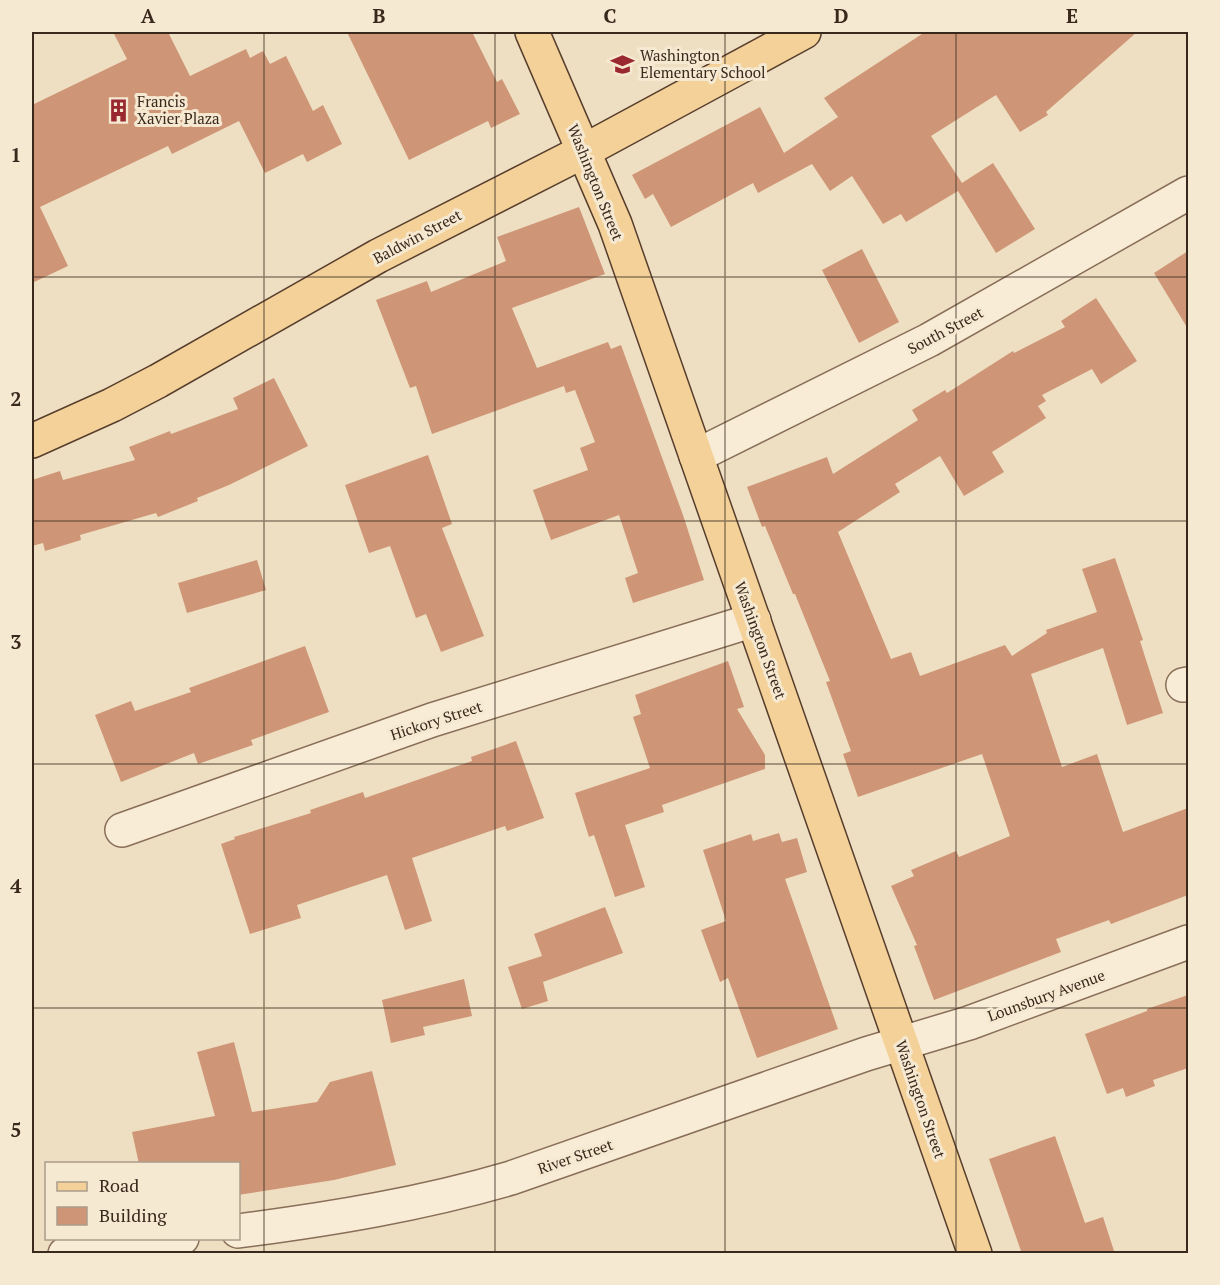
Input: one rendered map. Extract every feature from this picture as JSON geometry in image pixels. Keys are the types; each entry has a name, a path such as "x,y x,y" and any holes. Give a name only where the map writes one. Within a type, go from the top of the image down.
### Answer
{"main road":[{"name":"Washington Street","path":"532,32 615,224 975,1254"},
{"name":"Baldwin Street","path":"32,441 148,386 378,256 584,151 804,32"}],"street":[{"name":"South Street","path":"696,456 928,340 1188,193"},
{"name":"Hickory Street","path":"122,830 432,720 754,620"},
{"name":"Lounsbury Avenue","path":"901,1043 969,1023 1188,942"},
{"name":"River Street","path":"240,1231 340,1217 456,1194 512,1178 901,1043"},
{"path":"65,1254 174,1240"}],"building":[{"path":"113,32 168,32 190,76 246,49 250,58 263,51 270,64 286,56 313,111 323,105 342,144 307,162 303,154 265,173 239,121 172,154 168,146 40,207 68,266 32,283 32,105 127,59"},
{"path":"347,32 472,32 497,82 502,79 520,114 491,128 488,121 409,160"},
{"path":"925,32 1137,32 1046,112 1048,115 1020,132 996,95 931,136 962,183 993,163 1035,229 996,253 958,191 906,222 901,214 883,224 852,176 830,191 812,164 758,193 753,183 671,227 653,194 645,199 632,175 760,107 784,153 838,117 824,98"},
{"path":"579,207 605,274 512,308 537,368 608,342 611,349 621,345 683,515 704,580 633,603 625,578 638,573 619,515 551,540 533,490 588,470 580,448 595,442 575,390 566,393 564,386 432,434 416,386 410,388 376,300 427,281 431,292 506,261 497,237"},
{"path":"862,249 899,322 859,343 822,270"},
{"path":"1188,251 1188,329 1154,273"},
{"path":"1096,298 1137,361 1101,384 1092,369 1042,395 1046,401 1038,406 1046,418 992,452 1004,472 964,496 940,456 895,484 900,492 838,532 891,659 911,652 920,676 1005,645 1012,656 1047,633 1046,630 1097,612 1082,569 1115,558 1143,640 1140,641 1163,713 1127,725 1103,648 1031,674 1062,767 1097,754 1123,832 1188,808 1188,895 1111,924 1109,920 1056,939 1061,952 934,1000 914,946 917,945 891,886 914,876 911,870 956,851 959,857 1010,836 982,754 858,797 843,754 851,751 826,682 830,681 795,594 793,594 765,526 762,527 747,487 827,457 833,474 918,420 912,410 945,390 947,393 1013,351 1014,353 1065,327 1061,321"},
{"path":"274,378 308,446 229,485 197,498 198,501 158,517 156,513 80,535 81,540 45,551 43,543 32,546 32,480 60,471 63,480 135,460 129,447 238,409 233,398"},
{"path":"428,455 452,524 442,528 484,636 441,652 426,614 416,618 390,546 369,553 345,485"},
{"path":"257,560 266,590 187,613 178,583"},
{"path":"305,646 329,712 251,740 253,745 198,764 194,753 121,782 95,715 131,701 135,711 191,692 189,688"},
{"path":"728,661 744,707 737,709 765,755 765,769 662,805 664,812 625,825 645,887 615,897 594,835 589,837 575,793 650,768 633,717 641,714 635,695"},
{"path":"516,741 544,818 507,831 505,826 412,858 432,921 405,930 387,875 297,905 301,918 250,934 221,844 235,839 234,837 311,813 310,810 363,792 365,798 472,761 471,757"},
{"path":"779,833 782,842 797,838 807,872 785,879 838,1029 757,1058 728,978 720,982 701,930 726,921 703,850 751,834 753,841"},
{"path":"605,907 623,953 543,982 548,1001 522,1009 508,967 542,956 534,934"},
{"path":"464,979 472,1016 423,1027 425,1035 391,1043 382,1000"},
{"path":"1188,995 1188,1068 1153,1080 1155,1086 1126,1097 1123,1088 1107,1094 1085,1034"},
{"path":"234,1042 252,1112 317,1102 330,1082 372,1071 396,1165 334,1180 240,1195 240,1162 139,1162 132,1132 215,1116 197,1052"},
{"path":"1055,1136 1085,1223 1103,1217 1115,1254 1022,1254 989,1159"}],"place":[{"name":"Washington Elementary School","path":"622,64"},
{"name":"Francis Xavier Plaza","path":"119,110"}]}
